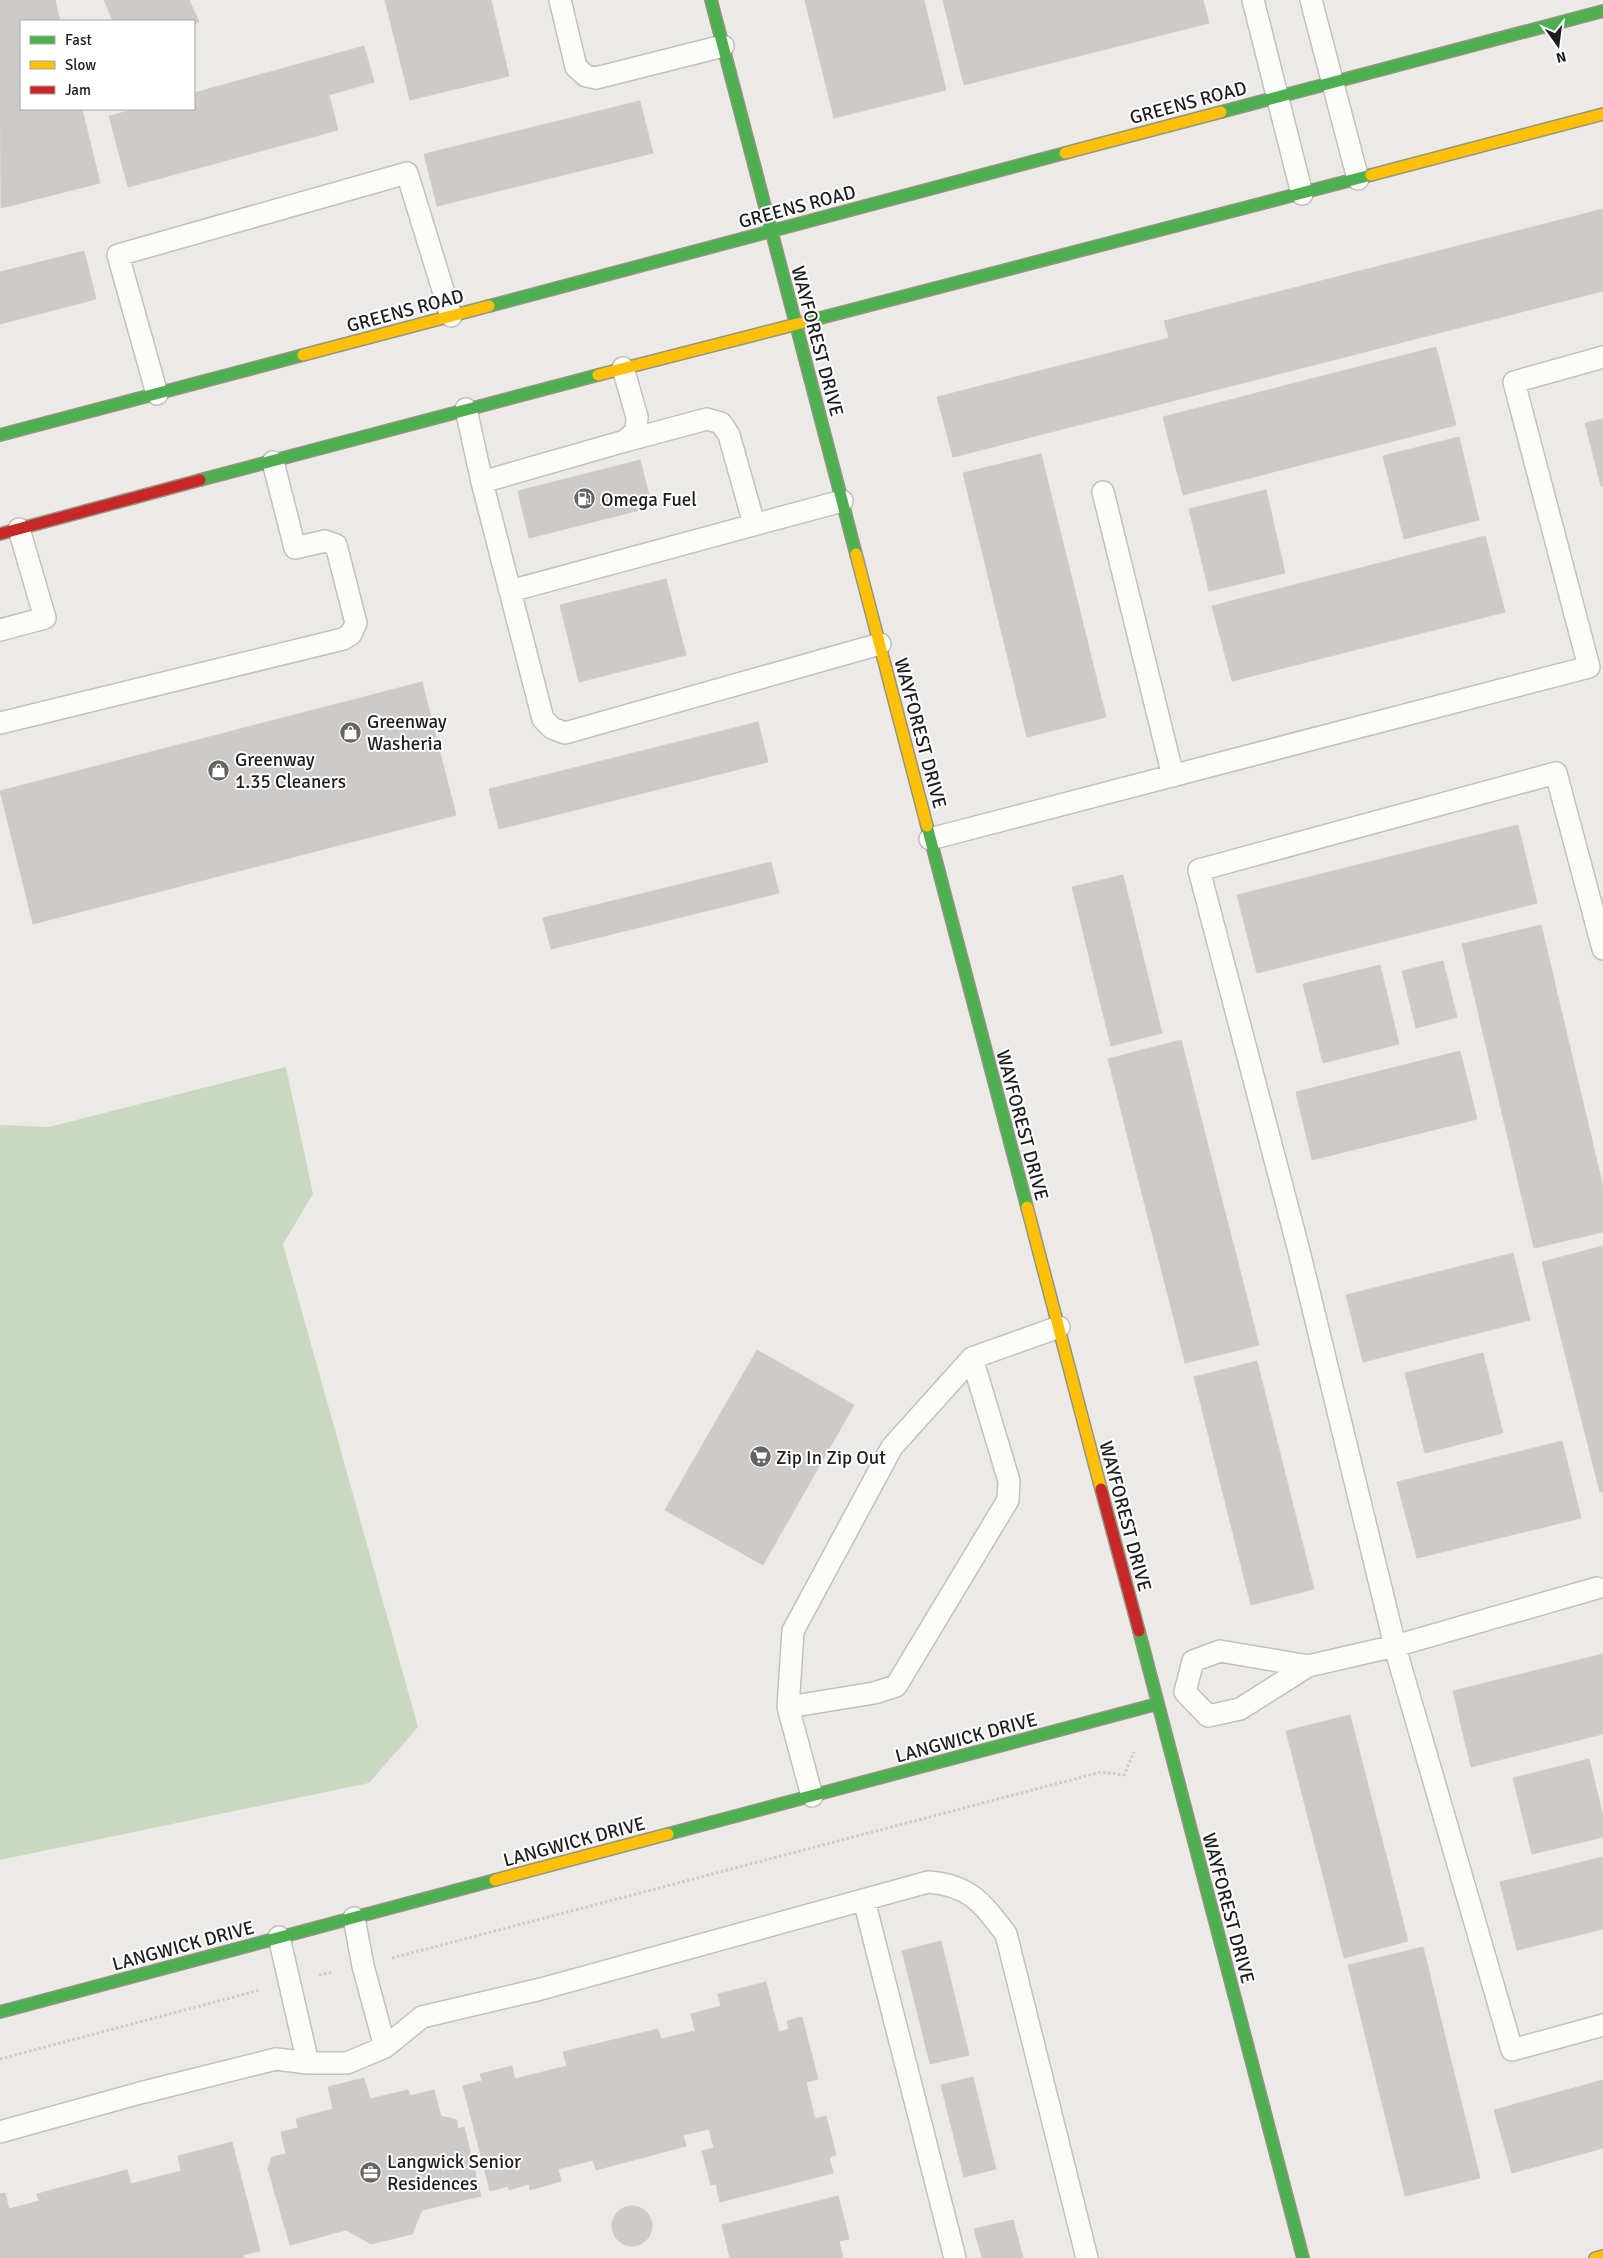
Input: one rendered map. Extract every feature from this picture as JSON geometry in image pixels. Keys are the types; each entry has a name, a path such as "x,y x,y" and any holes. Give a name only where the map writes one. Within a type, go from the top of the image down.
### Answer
{"street":[{"name":"WAYFOREST DRIVE","path":"711,0 1303,2258"},
{"name":"GREENS ROAD","path":"0,435 1603,11"},
{"path":"10,532 466,409 1302,194 1603,114"},
{"name":"LANGWICK DRIVE","path":"0,2012 1157,1704"},
{"path":"1595,2258 1603,2256"}],"lane":[{"path":"560,0 576,67 586,76 596,78 723,46"},
{"path":"1253,0 1302,194"},
{"path":"1311,0 1358,179"},
{"path":"157,394 118,255 407,173 450,316"},
{"path":"930,839 1589,667 1514,382 1603,358"},
{"path":"623,368 637,417 636,431 625,441"},
{"path":"466,409 482,482 543,719 552,728 564,733 880,644"},
{"path":"482,482 707,418 721,423 730,434 754,524"},
{"path":"0,723 343,639 351,634 356,622 336,546 325,541 295,548 273,462"},
{"path":"1103,492 1174,776"},
{"path":"510,591 842,501"},
{"path":"0,630 45,618 10,532"},
{"path":"1603,949 1556,773 1199,870 1300,1251 1395,1646 1512,2050 1603,2025"},
{"path":"812,1796 788,1707 793,1631 797,1622 892,1447 972,1358 1058,1327"},
{"path":"788,1707 874,1693 896,1686 1008,1500 1009,1481 972,1358"},
{"path":"1185,1692 1208,1716 1240,1709 1308,1666 1395,1646 1597,1588"},
{"path":"1185,1692 1193,1661 1220,1651 1308,1666"},
{"path":"1157,1704 1185,1692"},
{"path":"0,2132 140,2093 276,2059 308,2063 346,2063 385,2047 422,2017 541,1989 928,1882 947,1884 972,1895 1006,1934 1087,2258"},
{"path":"864,1900 955,2258"},
{"path":"354,1918 363,1966 385,2047"},
{"path":"280,1937 288,1982 308,2063"}],"path":[{"path":"0,2059 288,1982 363,1966 1101,1772 1124,1775 1136,1749"}],"green space":[{"path":"286,1067 313,1194 283,1244 418,1727 369,1783 0,1860 0,1125 49,1127"}],"building":[{"path":"0,0 55,0 60,20 20,20 20,110 82,110 100,183 1,208"},
{"path":"104,0 189,0 199,22 195,24 195,20 113,20"},
{"path":"385,0 491,0 509,76 410,100"},
{"path":"805,0 924,0 946,90 834,118"},
{"path":"943,0 1203,0 1209,23 964,85"},
{"path":"364,46 374,82 329,95 338,130 128,187 109,116 132,110 195,110 195,93"},
{"path":"640,101 653,153 437,206 424,154"},
{"path":"1603,209 1603,291 953,457 937,397 1169,338 1164,321"},
{"path":"84,251 96,299 0,324 0,272"},
{"path":"1436,347 1456,425 1183,495 1163,417"},
{"path":"1603,419 1603,486 1601,486 1585,423"},
{"path":"1459,437 1479,520 1404,539 1383,456"},
{"path":"1041,454 1106,717 1027,737 963,473"},
{"name":"Omega Fuel","path":"640,460 652,507 529,538 518,491"},
{"path":"1266,490 1285,573 1209,591 1189,509"},
{"path":"1485,536 1505,612 1232,681 1212,606"},
{"path":"666,579 686,655 579,682 560,605"},
{"path":"422,682 456,815 33,924 0,791"},
{"path":"758,722 768,762 499,829 489,789"},
{"path":"1518,825 1537,903 1257,973 1237,895"},
{"path":"771,862 779,893 551,949 543,918"},
{"path":"1123,875 1162,1033 1111,1046 1072,887"},
{"path":"1541,925 1603,1187 1603,1232 1534,1248 1462,944"},
{"path":"1443,961 1457,1017 1416,1028 1402,971"},
{"path":"1380,965 1399,1044 1323,1063 1303,984"},
{"path":"1181,1040 1259,1345 1185,1363 1108,1059"},
{"path":"1460,1051 1477,1119 1312,1160 1296,1092"},
{"path":"1603,1246 1603,1492 1600,1492 1542,1262"},
{"path":"1513,1253 1530,1320 1363,1362 1346,1295"},
{"name":"Zip In Zip Out","path":"757,1350 854,1405 763,1565 665,1510"},
{"path":"1483,1353 1503,1433 1425,1453 1405,1373"},
{"path":"1257,1361 1314,1589 1251,1605 1194,1377"},
{"path":"1562,1441 1581,1518 1417,1558 1397,1482"},
{"path":"1603,1654 1603,1734 1471,1767 1453,1691"},
{"path":"1350,1715 1408,1941 1344,1958 1286,1731"},
{"path":"1589,1759 1603,1816 1603,1837 1532,1854 1513,1778"},
{"path":"1603,1857 1603,1929 1517,1950 1500,1882"},
{"path":"941,1941 969,2055 930,2064 902,1951"},
{"path":"1423,1947 1480,2178 1405,2196 1348,1965"},
{"path":"766,1982 779,2032 789,2029 787,2021 802,2017 818,2079 806,2082 815,2119 826,2116 836,2155 829,2157 833,2173 720,2202 716,2184 711,2185 702,2151 714,2148 709,2129 683,2135 686,2146 596,2170 593,2160 558,2169 561,2181 530,2190 529,2184 509,2190 508,2186 490,2191 463,2086 482,2081 480,2074 512,2066 515,2079 567,2066 563,2052 658,2029 661,2039 695,2031 691,2014 721,2006 718,1994"},
{"path":"973,2077 996,2169 964,2177 941,2085"},
{"path":"364,2078 370,2099 408,2090 410,2096 434,2090 441,2116 457,2120 458,2129 464,2127 481,2196 422,2210 412,2234 371,2244 346,2230 290,2245 268,2169 272,2157 286,2154 281,2132 298,2128 296,2119 333,2109 328,2087"},
{"path":"1603,2080 1603,2148 1512,2173 1494,2110"},
{"path":"232,2142 260,2251 243,2255 244,2258 0,2258 0,2194 5,2193 9,2209 39,2201 37,2194 127,2170 131,2184 181,2171 178,2156"},
{"path":"838,2196 849,2239 839,2241 843,2258 730,2258 722,2225"},
{"path":"632,2206 646,2212 652,2226 646,2240 632,2246 618,2240 612,2226 618,2212"},
{"path":"1013,2220 1023,2258 982,2258 974,2229"}],"traffic: fast":[{"path":"711,0 856,554"},
{"path":"1221,112 1603,11"},
{"path":"489,306 1065,153"},
{"path":"801,323 1371,175"},
{"path":"0,435 303,355"},
{"path":"200,480 598,375"},
{"path":"927,826 1027,1207"},
{"path":"1139,1631 1303,2258"},
{"path":"668,1834 1157,1704"},
{"path":"0,2012 495,1880"}],"traffic: slow":[{"path":"1065,153 1221,112"},
{"path":"1371,175 1603,114"},
{"path":"303,355 489,306"},
{"path":"598,375 801,323"},
{"path":"856,554 927,826"},
{"path":"1027,1207 1101,1489"},
{"path":"495,1880 668,1834"},
{"path":"1595,2258 1603,2256"}],"traffic: jam":[{"path":"0,534 200,480"},
{"path":"1101,1489 1139,1631"}],"place":[{"name":"Omega Fuel","path":"585,499"},
{"name":"Greenway Washeria","path":"351,732"},
{"name":"Greenway 1.35 Cleaners","path":"219,770"},
{"name":"Zip In Zip Out","path":"760,1457"},
{"name":"Langwick Senior Residences","path":"371,2172"}]}
